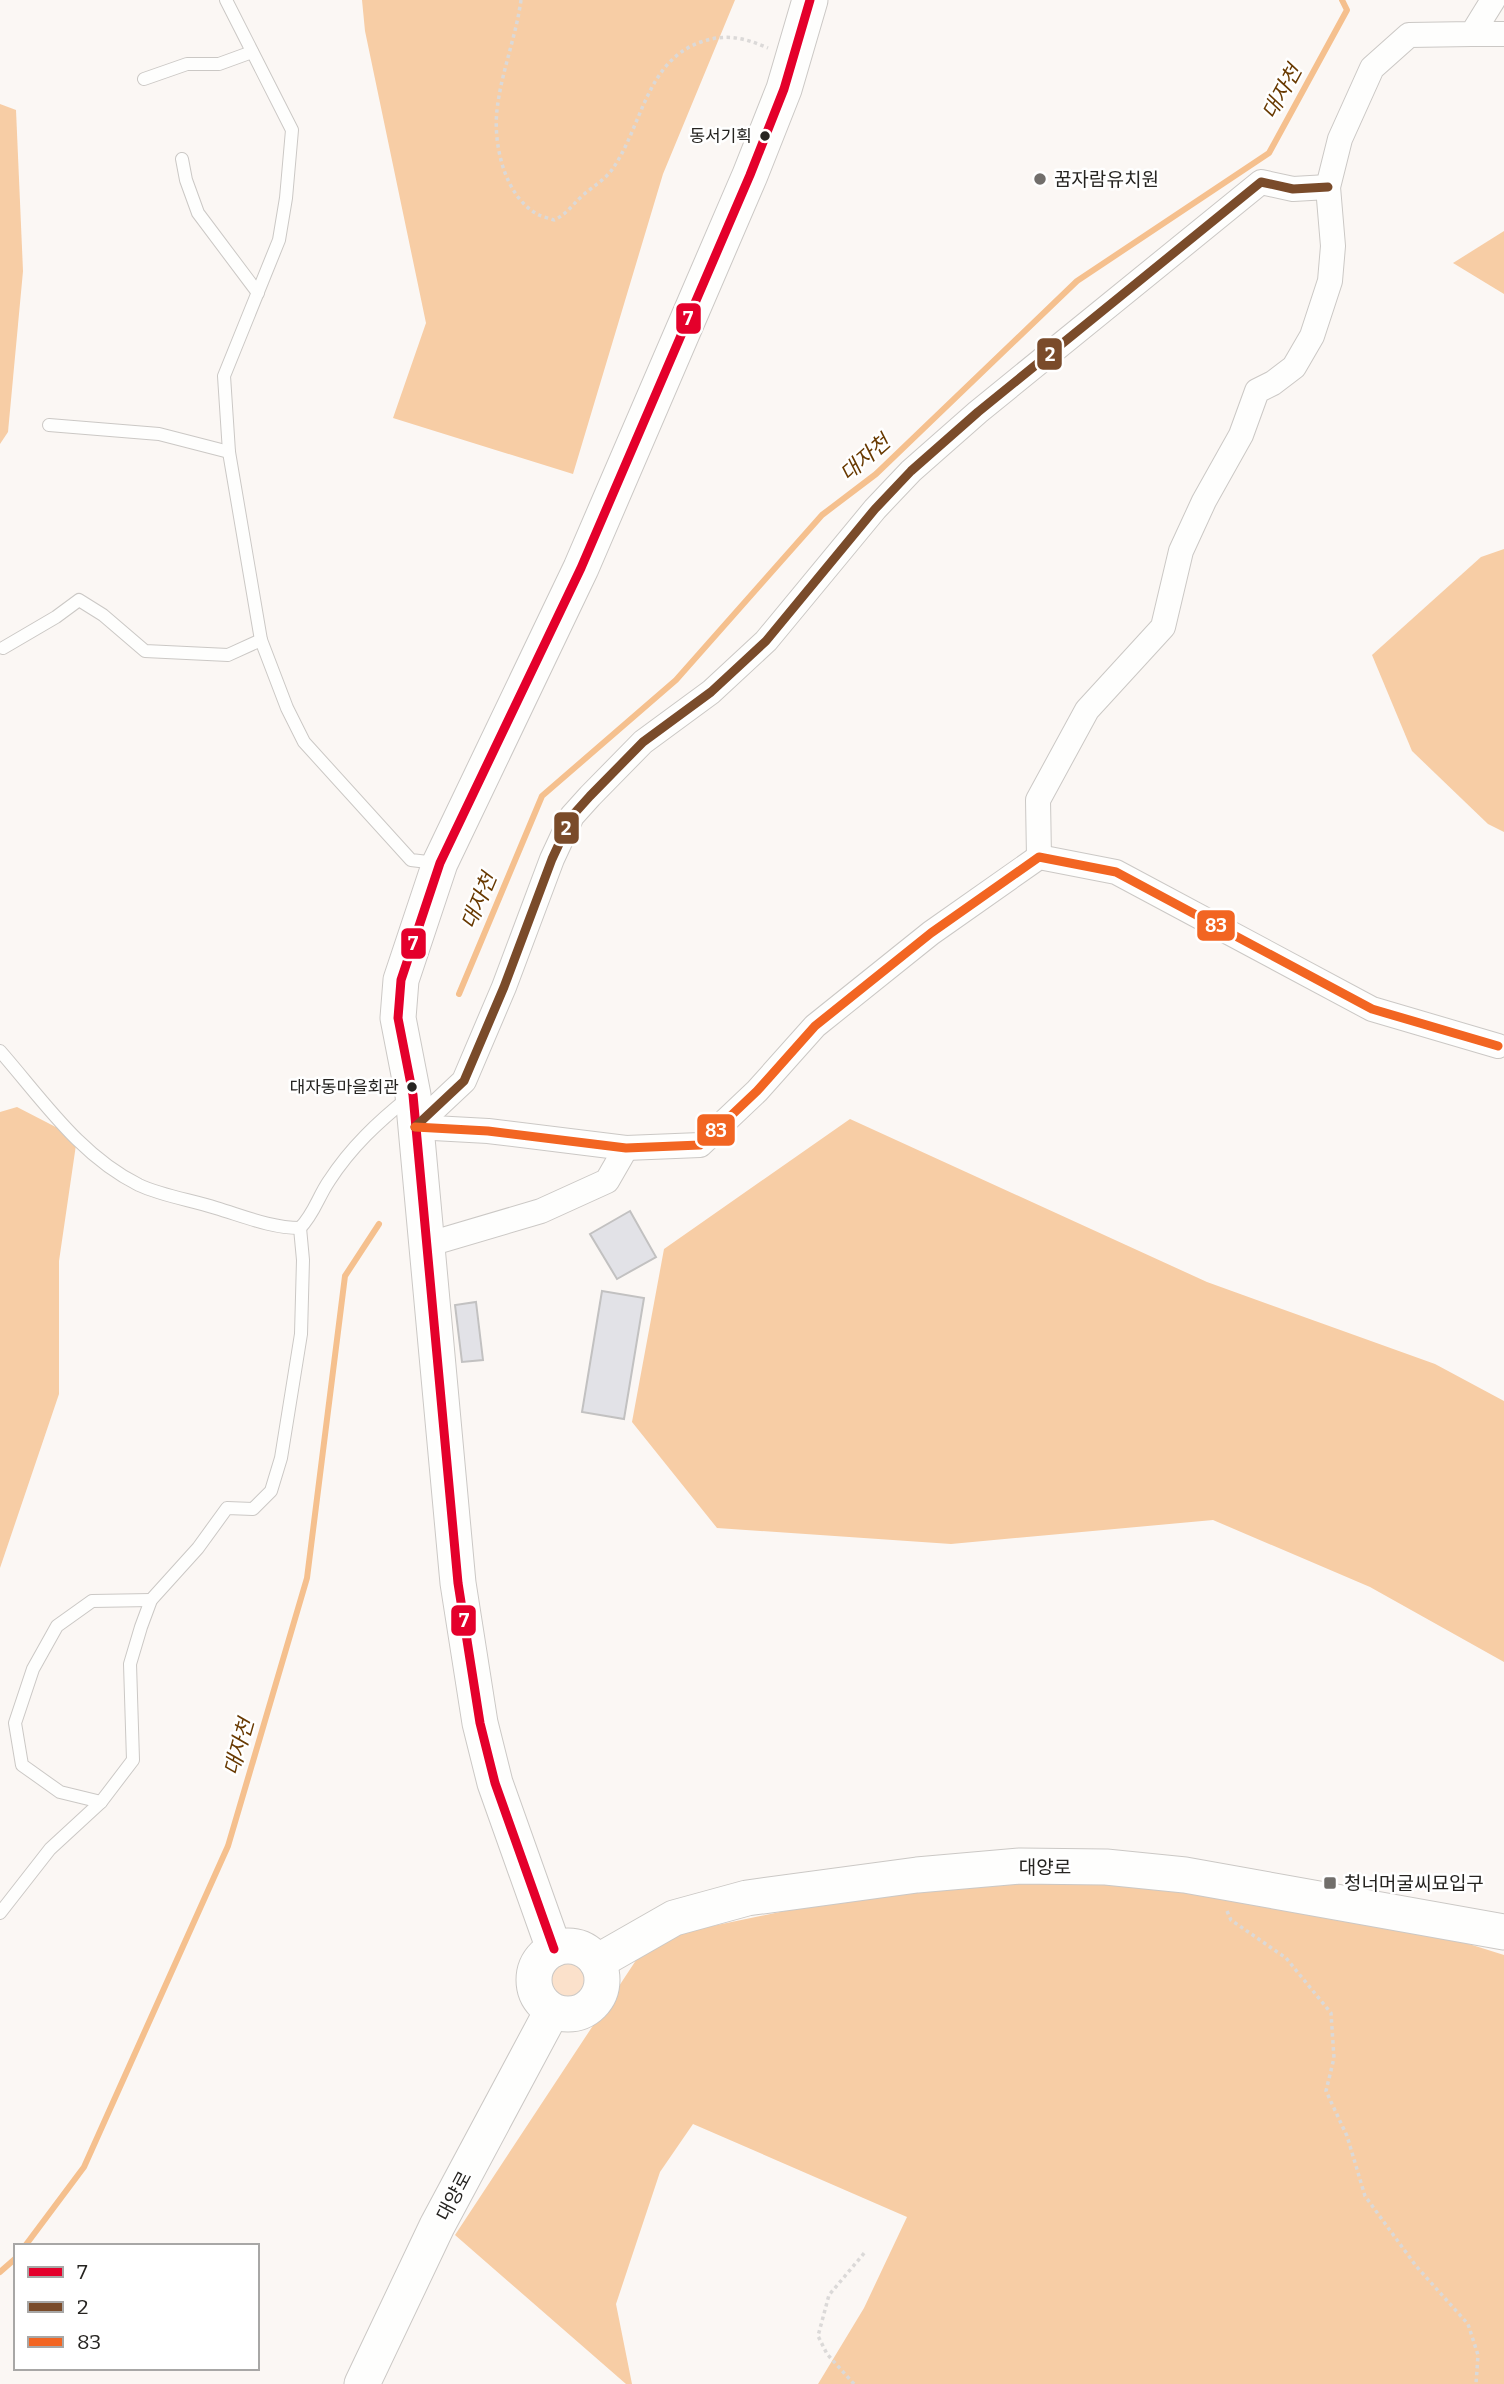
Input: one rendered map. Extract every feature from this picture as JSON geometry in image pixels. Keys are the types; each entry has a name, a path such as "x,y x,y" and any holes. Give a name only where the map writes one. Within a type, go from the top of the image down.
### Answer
{"street":[{"path":"554,1949 495,1783 480,1723 458,1583 414,1111 398,1018 401,980 440,863 581,568 750,175 784,89 810,0"},
{"path":"1472,34 1493,0"},
{"path":"1039,857 1038,800 1087,710 1163,627 1181,551 1204,501 1241,435 1257,391 1273,383 1294,366 1312,336 1330,281 1333,246 1328,187 1340,139 1372,68 1409,36 1504,34"},
{"path":"414,1111 464,1080 504,987 552,859 572,816 643,742 710,692 766,641 875,509 911,471 978,412 1261,182 1293,189 1328,187"},
{"path":"414,1111 488,1131 626,1148 700,1146 757,1091 815,1026 931,933 1039,857 1116,872 1372,1009 1498,1046"},
{"path":"426,1244 541,1211 607,1181 626,1148"},
{"name":"대양로","path":"597,1962 674,1919 747,1898 917,1875 1020,1866 1107,1867 1185,1874 1504,1932"},
{"path":"570,1946 581,1948 597,1962 602,1983 594,2003 585,2010 564,2014 552,2011 536,1993 533,1982 535,1970 540,1959 554,1949 570,1946"},
{"name":"대양로","path":"362,2384 437,2226 552,2011"}],"lane":[{"path":"226,0 292,130 279,240 224,376 229,452 261,640 303,742 411,860 440,863"},
{"path":"144,79 187,64 219,64 252,52"},
{"path":"182,159 186,180 198,212 258,293"},
{"path":"49,425 159,434 229,452"},
{"path":"3,648 79,600 103,615 145,651 228,655 261,640"},
{"path":"0,1051 72,1136 116,1172 158,1192 284,1228 300,1228 309,1219 326,1185 348,1152 382,1119 414,1111"},
{"path":"0,1913 50,1849 101,1802 133,1760 130,1664 151,1600 198,1548 228,1508 253,1509 271,1491 281,1458 301,1334 303,1260 300,1228"},
{"path":"101,1802 60,1792 22,1765 15,1723 33,1669 57,1626 92,1601 151,1600"}],"path":[{"path":"521,0 517,29 499,96 496,126 498,146 505,174 516,193 539,215 554,220 565,215 612,169 659,74 672,57 710,39 735,37 794,55"},
{"path":"1210,1879 1231,1920 1286,1958 1331,2013 1334,2057 1326,2091 1347,2136 1364,2196 1416,2266 1468,2324 1478,2355 1476,2384"},
{"path":"855,2384 827,2354 818,2336 830,2295 866,2251"}],"shaded area":[{"path":"362,0 735,0 663,174 573,474 393,418 426,323 365,31"},
{"path":"0,104 16,110 23,271 8,432 0,444"},
{"path":"1504,231 1504,294 1453,263"},
{"path":"1504,549 1504,832 1488,824 1412,751 1372,655 1481,557"},
{"path":"17,1107 77,1138 59,1261 59,1394 0,1568 0,1112"},
{"path":"850,1119 1207,1282 1435,1364 1504,1401 1504,1662 1370,1587 1213,1520 951,1544 717,1528 632,1422 664,1249"},
{"path":"1022,1856 1434,1933 1504,1955 1504,2384 818,2384 864,2308 907,2217 693,2124 660,2172 616,2304 632,2384 626,2384 455,2235 650,1939 847,1898"},
{"path":"568,1960 582,1966 588,1980 582,1994 568,2000 554,1994 548,1980 554,1966"}],"building":[{"path":"630,1211 656,1257 617,1279 590,1234"},
{"path":"602,1291 644,1298 624,1419 582,1412"},
{"path":"476,1302 483,1360 462,1362 455,1305"}],"waterway":[{"name":"대자천","path":"459,994 542,796 676,680 822,515 876,474 1077,281 1269,153 1347,10 1342,0"},
{"name":"대자천","path":"26,2244 84,2167 228,1846 307,1578 345,1276 379,1224"},
{"name":"대자천","path":"0,2272 14,2260"}],"transit line":[{"name":"7","path":"554,1949 495,1783 480,1723 458,1583 413,1095 398,1018 401,980 440,863 581,568 750,175 784,89 810,0"},
{"name":"2","path":"415,1127 464,1081 504,987 552,859 572,816 590,796 643,742 711,692 766,641 875,509 911,471 978,412 1261,182 1293,189 1328,187"},
{"name":"83","path":"415,1127 488,1131 626,1148 700,1145 757,1091 815,1026 931,933 1039,857 1116,872 1372,1009 1498,1046"}],"place":[{"name":"동서기획","path":"765,136"},
{"name":"꿈자람유치원","path":"1040,179"},
{"name":"대자동마을회관","path":"412,1087"},
{"name":"청너머굴씨묘입구","path":"1330,1883"}]}
